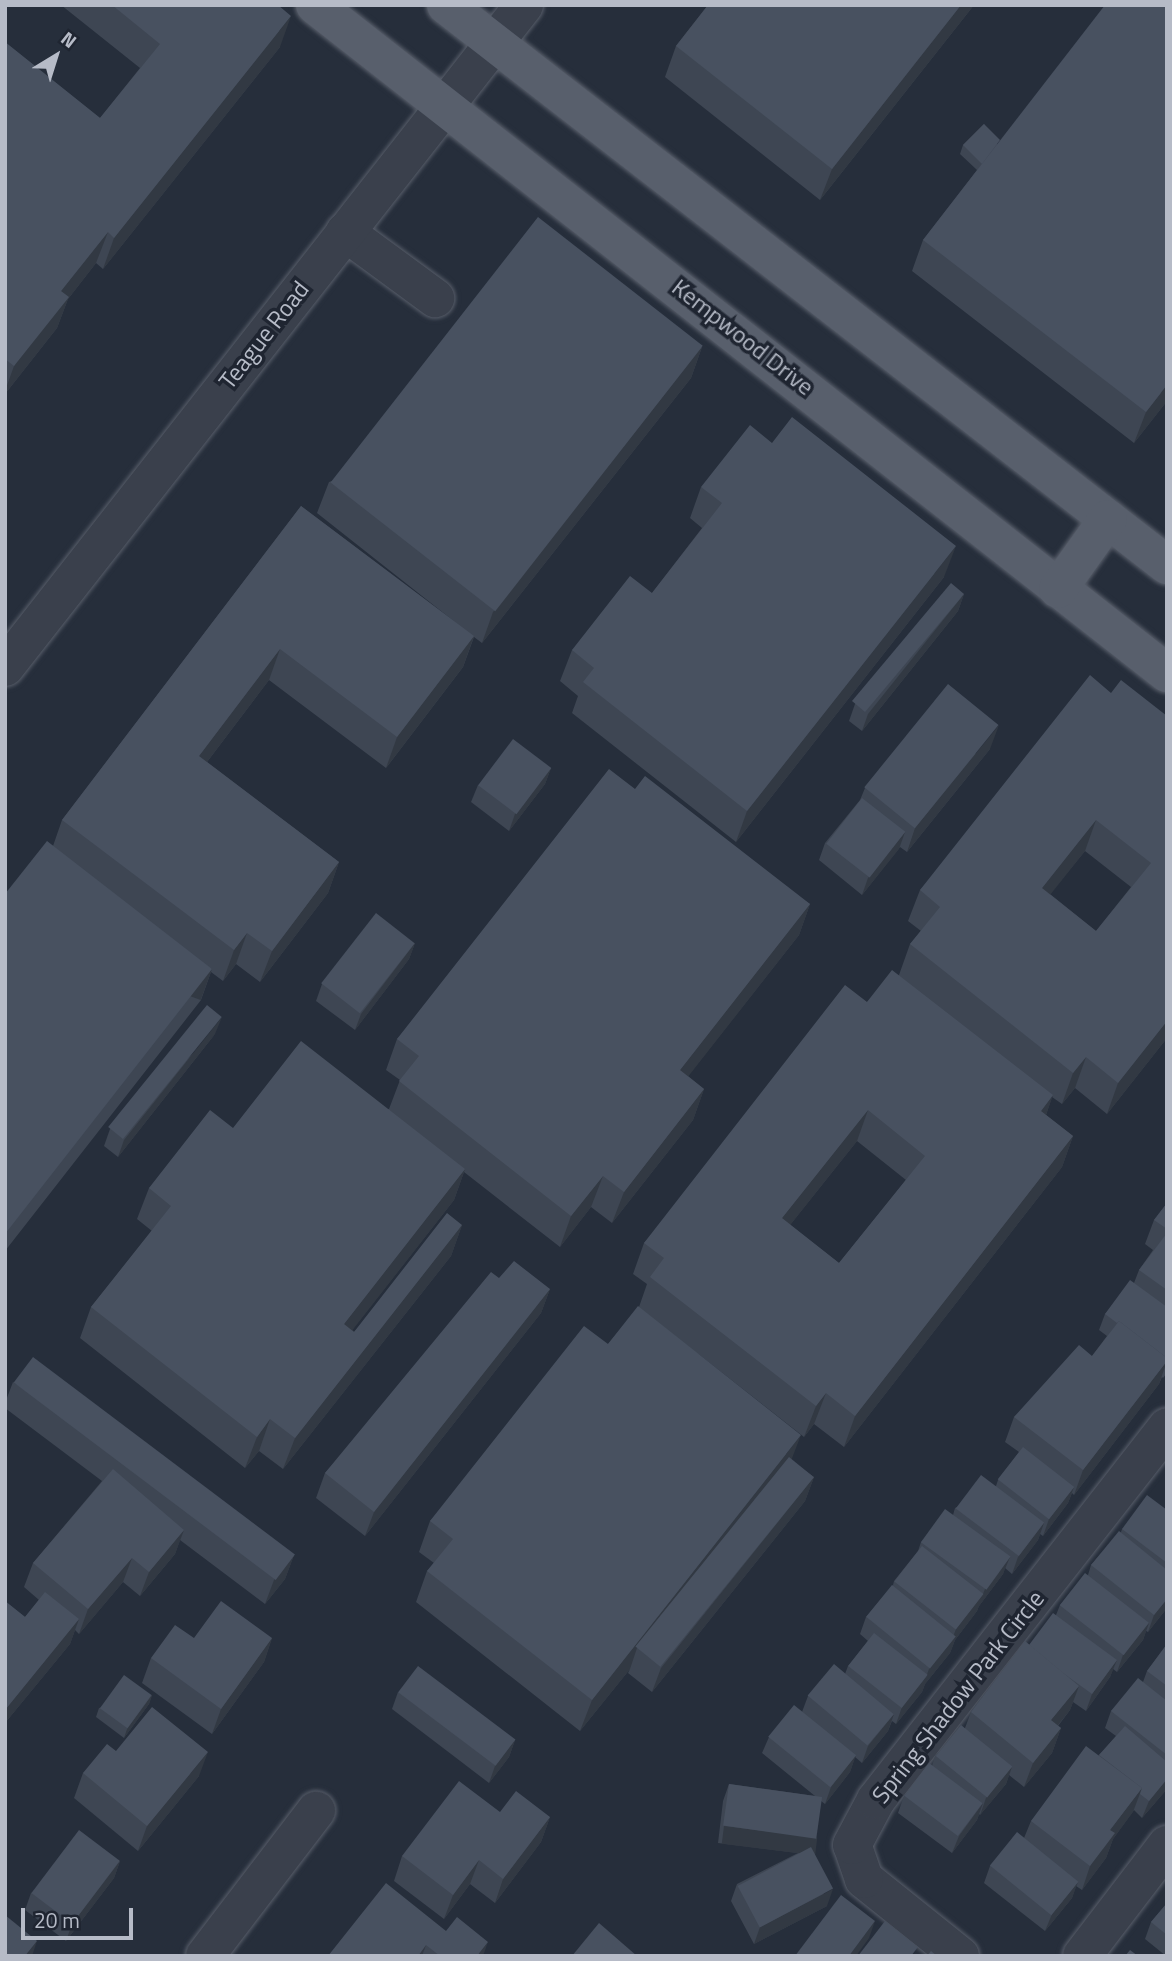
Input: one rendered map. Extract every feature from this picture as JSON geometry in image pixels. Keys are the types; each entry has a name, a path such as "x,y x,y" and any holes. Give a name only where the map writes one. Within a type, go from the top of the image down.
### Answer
{"main road":[{"name":"Kempwood Drive","path":"315,5 1167,673"},
{"path":"446,5 494,46 1167,565"},
{"path":"1058,589 1108,519"}],"street":[{"name":"Teague Road","path":"5,667 443,104 494,46 524,5"},
{"path":"345,232 435,298"},
{"name":"Spring Shadow Park Circle","path":"960,1956 864,1879 852,1845 876,1800 1159,1453"},
{"path":"205,1956 316,1811"},
{"path":"1082,1956 1167,1845"}],"building":[{"path":"112,5 278,5 291,16 114,238 108,232 61,291 69,297 14,366 5,359 5,42 100,118 160,44"},
{"path":"708,5 961,5 832,169 676,46"},
{"path":"1105,5 1167,5 1167,385 1146,412 923,240"},
{"path":"984,124 1000,140 982,164 963,145"},
{"path":"538,217 703,346 495,611 331,483"},
{"path":"792,417 956,546 747,811 583,682 594,668 572,650 630,576 652,593 722,503 701,487 750,425 772,443"},
{"path":"301,506 474,636 397,737 280,649 199,756 339,862 272,951 247,933 234,950 62,820"},
{"path":"951,583 964,594 865,712 852,701"},
{"path":"1090,675 1111,693 1121,680 1167,716 1167,1021 1118,1083 1086,1057 1073,1073 910,944 940,907 920,890","holes":["1096,820 1151,863 1096,931 1042,888"]},
{"path":"948,684 999,725 915,828 864,787"},
{"path":"513,739 551,768 516,814 478,785"},
{"path":"609,769 635,789 645,776 810,904 680,1070 704,1089 624,1192 603,1176 571,1216 399,1081 419,1056 397,1039"},
{"path":"862,798 905,832 870,878 826,844"},
{"path":"47,841 212,969 5,1234 5,894"},
{"path":"376,913 415,943 360,1013 321,983"},
{"path":"892,970 1053,1095 1041,1111 1073,1136 855,1416 826,1393 816,1406 650,1277 664,1258 644,1243 845,985 867,1002","holes":["868,1110 925,1156 839,1263 782,1218"]},
{"path":"207,1005 222,1017 123,1139 108,1127"},
{"path":"301,1041 465,1169 344,1324 354,1332 447,1213 462,1225 295,1438 270,1419 257,1437 91,1307 171,1206 149,1188 210,1110 233,1128"},
{"path":"1167,1203 1167,1229 1154,1220"},
{"path":"1167,1233 1167,1290 1139,1270"},
{"path":"514,1261 550,1289 374,1512 325,1473 491,1272 499,1278"},
{"path":"1130,1280 1167,1307 1167,1358 1119,1321 1117,1323 1105,1314"},
{"path":"638,1306 801,1435 592,1700 427,1571 453,1539 430,1521 584,1326 608,1344"},
{"path":"1119,1321 1167,1358 1167,1361 1083,1470 1014,1417 1079,1345 1092,1356"},
{"path":"33,1357 295,1554 276,1580 14,1383"},
{"path":"1023,1447 1074,1487 1049,1519 998,1479"},
{"path":"789,1457 814,1477 660,1667 635,1647"},
{"path":"113,1469 184,1530 149,1572 132,1558 88,1609 33,1563"},
{"path":"981,1475 1044,1523 1019,1556 956,1509"},
{"path":"1147,1495 1167,1510 1167,1563 1122,1529"},
{"path":"945,1509 1011,1557 986,1590 921,1542"},
{"path":"1119,1531 1167,1570 1167,1599 1154,1615 1091,1565"},
{"path":"922,1546 983,1594 956,1629 894,1581"},
{"path":"1085,1573 1149,1623 1124,1655 1060,1605"},
{"path":"892,1585 956,1637 930,1668 866,1617"},
{"path":"45,1592 79,1619 5,1710 5,1601 25,1617"},
{"path":"221,1601 272,1638 221,1709 151,1658 175,1625 194,1638"},
{"path":"1053,1613 1117,1660 1092,1694 1029,1645"},
{"path":"874,1633 928,1675 902,1708 848,1666"},
{"path":"1025,1641 1079,1686 1051,1720 1061,1728 1033,1763 971,1712"},
{"path":"1167,1644 1167,1686 1147,1671"},
{"path":"834,1664 894,1714 867,1746 808,1695"},
{"path":"418,1666 515,1739 496,1766 398,1692"},
{"path":"124,1675 152,1695 127,1728 100,1708"},
{"path":"1138,1678 1167,1701 1167,1755 1111,1711"},
{"path":"794,1705 856,1755 830,1787 768,1737"},
{"path":"152,1707 208,1752 147,1826 83,1773 107,1744 116,1751"},
{"path":"961,1725 1012,1767 987,1798 936,1756"},
{"path":"1125,1726 1167,1762 1167,1779 1149,1801 1140,1794 1142,1788 1099,1755"},
{"path":"1086,1746 1142,1788 1110,1830 1115,1833 1090,1866 1031,1821"},
{"path":"929,1763 983,1803 958,1836 904,1796"},
{"path":"459,1781 500,1812 516,1791 550,1817 503,1879 479,1860 453,1895 402,1856"},
{"path":"729,1784 822,1797 816,1839 723,1826"},
{"path":"79,1830 120,1861 72,1924 31,1893"},
{"path":"1017,1832 1078,1882 1051,1915 990,1865"},
{"path":"811,1847 833,1888 760,1927 738,1886"},
{"path":"386,1883 446,1931 457,1917 488,1942 477,1956 440,1956 426,1945 418,1956 328,1956"},
{"path":"841,1895 875,1921 849,1956 795,1956"},
{"path":"1167,1903 1167,1935 1151,1922"},
{"path":"5,1915 37,1941 25,1956 5,1956"},
{"path":"885,1921 918,1947 911,1956 858,1956"},
{"path":"599,1923 637,1956 572,1956"},
{"path":"1130,1950 1138,1956 1125,1956"}]}
